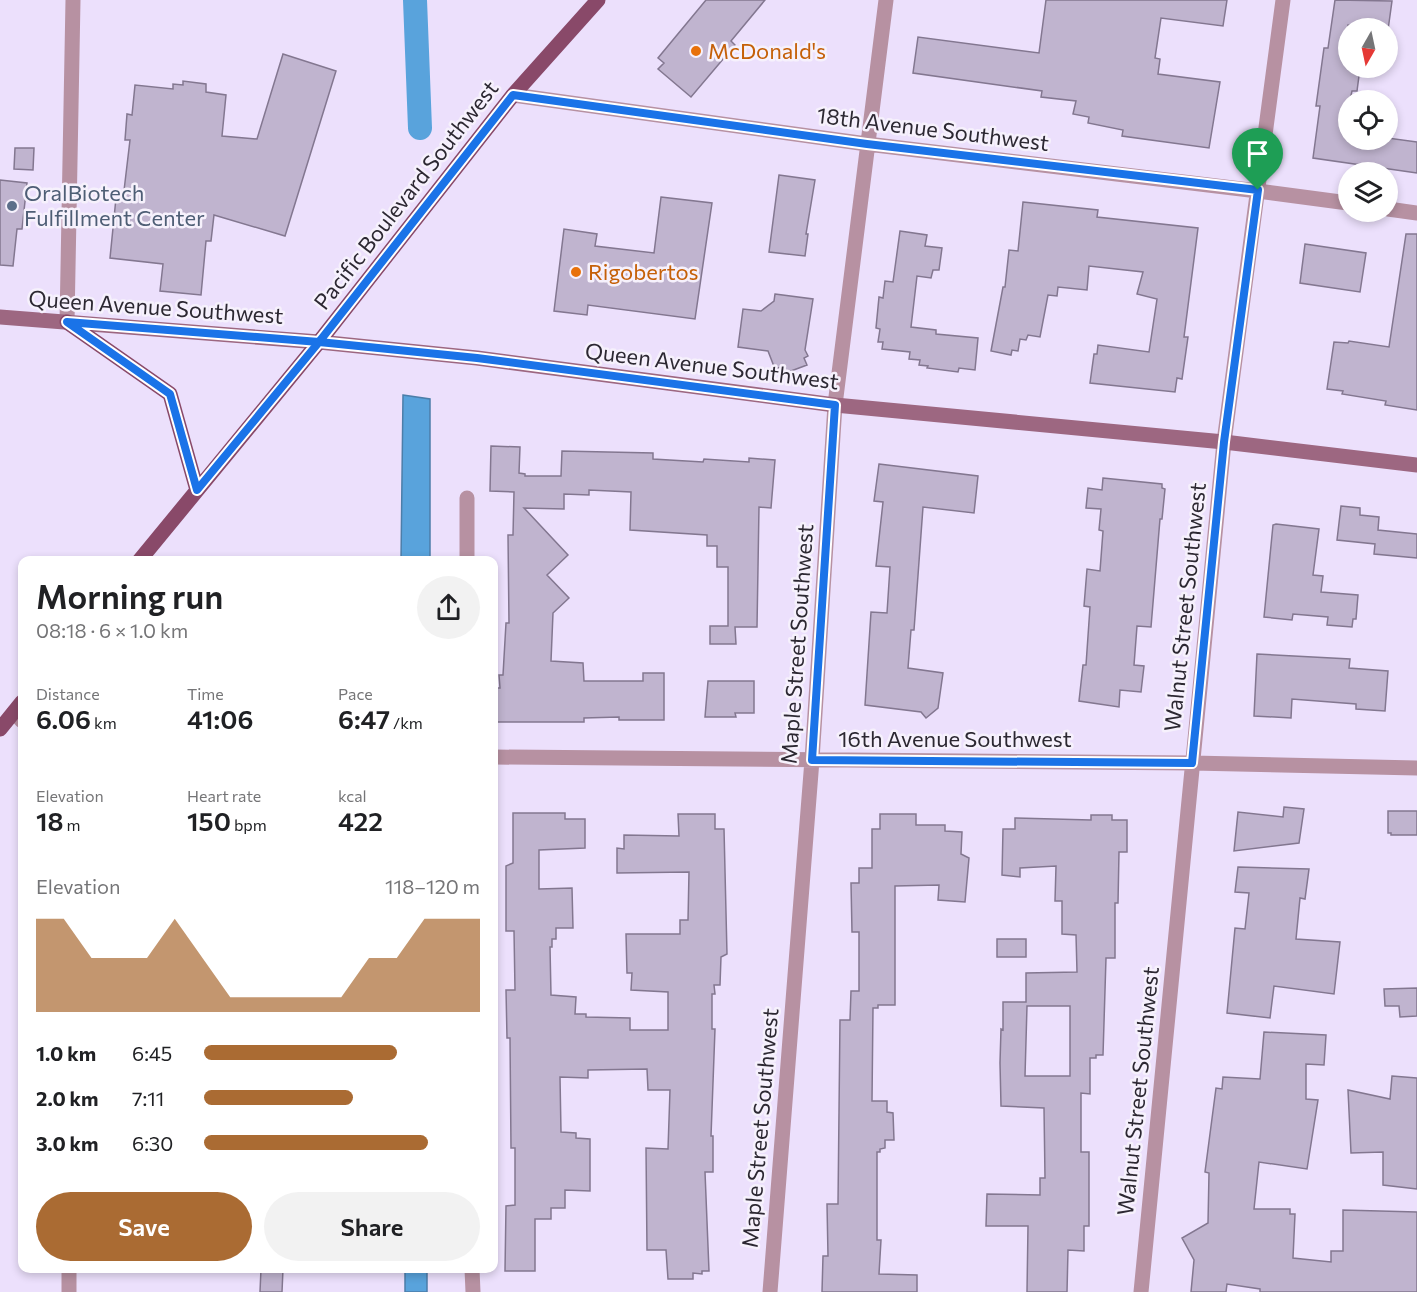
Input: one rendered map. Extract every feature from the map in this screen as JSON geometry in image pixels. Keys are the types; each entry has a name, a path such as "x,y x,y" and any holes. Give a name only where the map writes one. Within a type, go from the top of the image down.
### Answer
{"main road":[{"name":"Pacific Boulevard Southwest","path":"143,556 319,342 513,95 598,0"},
{"name":"Queen Avenue Southwest","path":"0,317 319,342 477,358 835,405 1224,442 1417,465"},
{"path":"67,322 170,394 197,490"},
{"path":"0,729 18,713"}],"street":[{"path":"67,322 73,0"},
{"name":"Maple Street Southwest","path":"770,1292 812,760 835,405 886,0"},
{"name":"Walnut Street Southwest","path":"1141,1292 1224,442 1283,0"},
{"name":"18th Avenue Southwest","path":"513,95 867,144 1338,202"},
{"path":"1398,210 1417,213"},
{"path":"466,498 467,556"},
{"name":"16th Avenue Southwest","path":"498,757 1192,763 1417,768"},
{"path":"69,1273 69,1292"},
{"path":"472,1273 472,1292"}],"water":[{"path":"403,395 430,399 430,556 401,556"},
{"path":"405,1273 427,1273 427,1292 405,1292"}],"building":[{"name":"McDonald's","path":"706,0 765,0 731,41 735,45 691,97 658,69 664,63 658,58"},
{"path":"1046,0 1227,0 1223,26 1161,18 1155,58 1160,59 1158,74 1220,82 1209,148 1122,136 1123,130 1088,123 1089,117 1073,114 1076,101 1041,97 1042,91 913,73 918,37 1039,53"},
{"path":"1335,0 1392,1 1390,18 1338,18 1338,78 1359,78 1357,90 1338,90 1338,150 1398,150 1398,139 1417,142 1417,173 1398,170 1398,162 1341,162 1313,158 1320,106 1316,106 1324,48 1328,48"},
{"path":"283,54 336,71 285,236 214,215 211,241 206,241 201,295 160,291 163,264 110,258 116,198 123,199 130,140 125,140 127,114 132,115 135,85 173,89 173,84 183,85 183,81 206,84 206,92 226,95 222,136 257,139"},
{"path":"15,148 34,148 33,170 14,169"},
{"path":"779,175 815,180 806,234 808,234 805,256 769,252"},
{"name":"OralBiotech Fulfillment Center","path":"0,180 27,183 22,229 17,229 13,266 0,265"},
{"path":"661,197 712,203 695,319 588,305 587,315 554,311 564,229 597,234 595,246 654,253"},
{"path":"1023,202 1098,210 1097,217 1198,228 1184,337 1188,337 1182,379 1177,378 1175,392 1090,383 1094,354 1097,354 1098,345 1149,352 1157,299 1137,294 1143,272 1089,266 1087,290 1058,287 1057,296 1048,295 1040,337 1028,335 1026,340 1020,339 1018,351 1012,350 1011,355 991,351 1003,287 1005,287 1009,250 1018,251"},
{"path":"900,231 927,235 925,246 942,248 939,270 933,270 931,278 917,276 911,327 936,330 936,334 978,338 975,370 959,368 958,372 927,368 928,366 919,365 920,360 909,359 910,352 882,349 883,342 878,342 880,329 876,328 879,297 883,298 885,281 893,282"},
{"path":"1406,234 1417,234 1417,410 1385,405 1386,401 1342,394 1343,391 1327,389 1334,342 1348,343 1349,341 1389,347"},
{"path":"1305,244 1366,253 1360,292 1300,283"},
{"path":"775,294 813,299 805,350 808,356 804,358 807,365 783,374 781,367 775,369 768,351 738,347 743,309 761,311 774,301"},
{"path":"491,446 520,447 519,473 525,476 561,476 562,451 653,453 653,459 703,462 704,459 749,462 749,458 775,460 771,508 759,507 757,627 735,627 736,644 710,644 710,626 728,626 728,567 717,567 717,546 707,546 707,535 630,530 631,492 589,490 589,495 564,494 564,509 524,508 568,555 547,575 569,598 553,613 551,661 583,663 584,681 643,681 643,673 664,673 664,720 619,720 619,717 584,718 584,722 498,722 499,675 503,675 506,623 509,623 508,535 513,535 514,492 490,491"},
{"path":"879,464 978,476 974,513 923,507 914,630 911,630 908,668 943,673 938,708 926,718 921,712 865,705 871,612 887,613 890,567 876,566 883,502 874,501"},
{"path":"1103,478 1162,484 1162,488 1165,489 1162,519 1160,519 1151,627 1137,626 1134,665 1144,666 1141,692 1120,690 1119,707 1079,701 1083,665 1086,665 1090,607 1084,606 1087,569 1100,571 1103,531 1099,530 1101,509 1086,508 1088,488 1102,490"},
{"path":"1341,506 1360,508 1360,515 1379,517 1378,530 1417,534 1417,558 1374,554 1375,544 1337,540"},
{"path":"1273,525 1319,529 1313,575 1323,576 1321,592 1358,595 1356,619 1353,619 1352,627 1327,625 1328,617 1293,614 1292,620 1264,617"},
{"path":"1257,654 1350,659 1349,668 1388,671 1385,711 1356,709 1356,704 1292,699 1291,718 1254,716"},
{"path":"708,681 754,681 754,713 735,713 736,717 705,717"},
{"path":"1284,807 1304,809 1299,843 1234,851 1238,812 1283,817"},
{"path":"1388,811 1417,811 1417,835 1388,833"},
{"path":"513,813 565,813 565,819 585,819 585,848 539,850 539,889 572,888 573,928 556,928 556,939 552,939 552,947 550,947 551,995 576,997 575,1014 586,1014 586,1017 630,1018 630,1030 668,1030 668,992 631,990 632,973 627,973 626,934 680,934 680,920 688,920 689,872 617,873 617,848 624,849 624,835 679,836 678,814 715,814 715,829 724,829 727,954 721,957 720,985 714,985 715,994 712,994 712,1029 715,1029 711,1136 713,1136 713,1172 705,1172 709,1271 702,1271 702,1274 693,1273 693,1279 668,1279 666,1250 647,1250 646,1148 668,1149 670,1090 648,1090 647,1069 588,1070 588,1078 560,1077 561,1132 576,1133 576,1138 590,1139 590,1191 565,1190 565,1208 551,1208 551,1219 535,1219 535,1271 505,1271 506,1206 515,1205 515,1148 511,1148 510,1038 507,1038 506,990 515,990 514,931 506,931 506,866 513,863"},
{"path":"880,814 916,814 916,825 945,825 945,831 962,832 961,854 969,858 965,902 938,900 939,885 895,886 895,1005 878,1005 878,1008 873,1008 872,1101 887,1101 887,1112 893,1113 894,1140 885,1140 885,1148 877,1152 877,1240 881,1240 879,1274 917,1275 917,1292 822,1292 823,1256 828,1256 827,1204 838,1204 840,1020 850,1020 851,991 859,991 859,932 852,932 851,883 859,883 859,868 872,868 872,829 880,829"},
{"path":"1091,815 1112,815 1112,820 1127,820 1127,852 1119,852 1118,903 1115,903 1115,958 1106,958 1103,1055 1090,1058 1090,1094 1081,1093 1081,1152 1089,1152 1089,1226 1084,1226 1084,1251 1068,1250 1067,1292 1027,1292 1028,1226 986,1226 987,1194 1040,1195 1040,1178 1045,1178 1044,1108 1001,1106 1000,1063 1003,1002 1026,1002 1026,973 1077,972 1076,935 1062,934 1062,901 1055,901 1056,866 1020,868 1020,877 1002,875 1003,829 1015,829 1015,818 1091,820","holes":["1027,1006 1070,1006 1070,1076 1025,1076"]},
{"path":"1238,867 1309,869 1305,899 1300,898 1296,939 1340,942 1334,994 1274,986 1270,1018 1227,1013 1235,928 1245,929 1249,893 1235,892"},
{"path":"997,939 1026,939 1026,957 997,957"},
{"path":"1417,988 1417,1016 1400,1017 1399,1006 1385,1006 1384,989"},
{"path":"1264,1032 1326,1035 1324,1065 1306,1064 1306,1099 1318,1100 1307,1169 1259,1162 1254,1209 1290,1209 1290,1214 1295,1214 1293,1258 1331,1262 1331,1251 1343,1251 1343,1210 1417,1212 1417,1292 1260,1292 1260,1289 1227,1284 1226,1292 1191,1292 1194,1260 1182,1238 1208,1223 1209,1173 1205,1172 1216,1088 1222,1089 1223,1077 1260,1079"},
{"path":"1392,1076 1417,1078 1417,1189 1383,1185 1383,1152 1351,1153 1348,1090 1390,1099"},
{"path":"261,1273 283,1273 282,1292 260,1292"}],"waterway":[{"path":"415,0 420,128"}],"place":[{"name":"McDonald's","path":"696,51"},
{"name":"OralBiotech Fulfillment Center","path":"12,206"},
{"name":"Rigobertos","path":"576,272"}],"route":[{"path":"1258,190 867,144 513,95 319,342 67,322 170,394 197,490 319,342 477,358 835,405 812,760 1192,763 1224,442 1258,190"}]}
